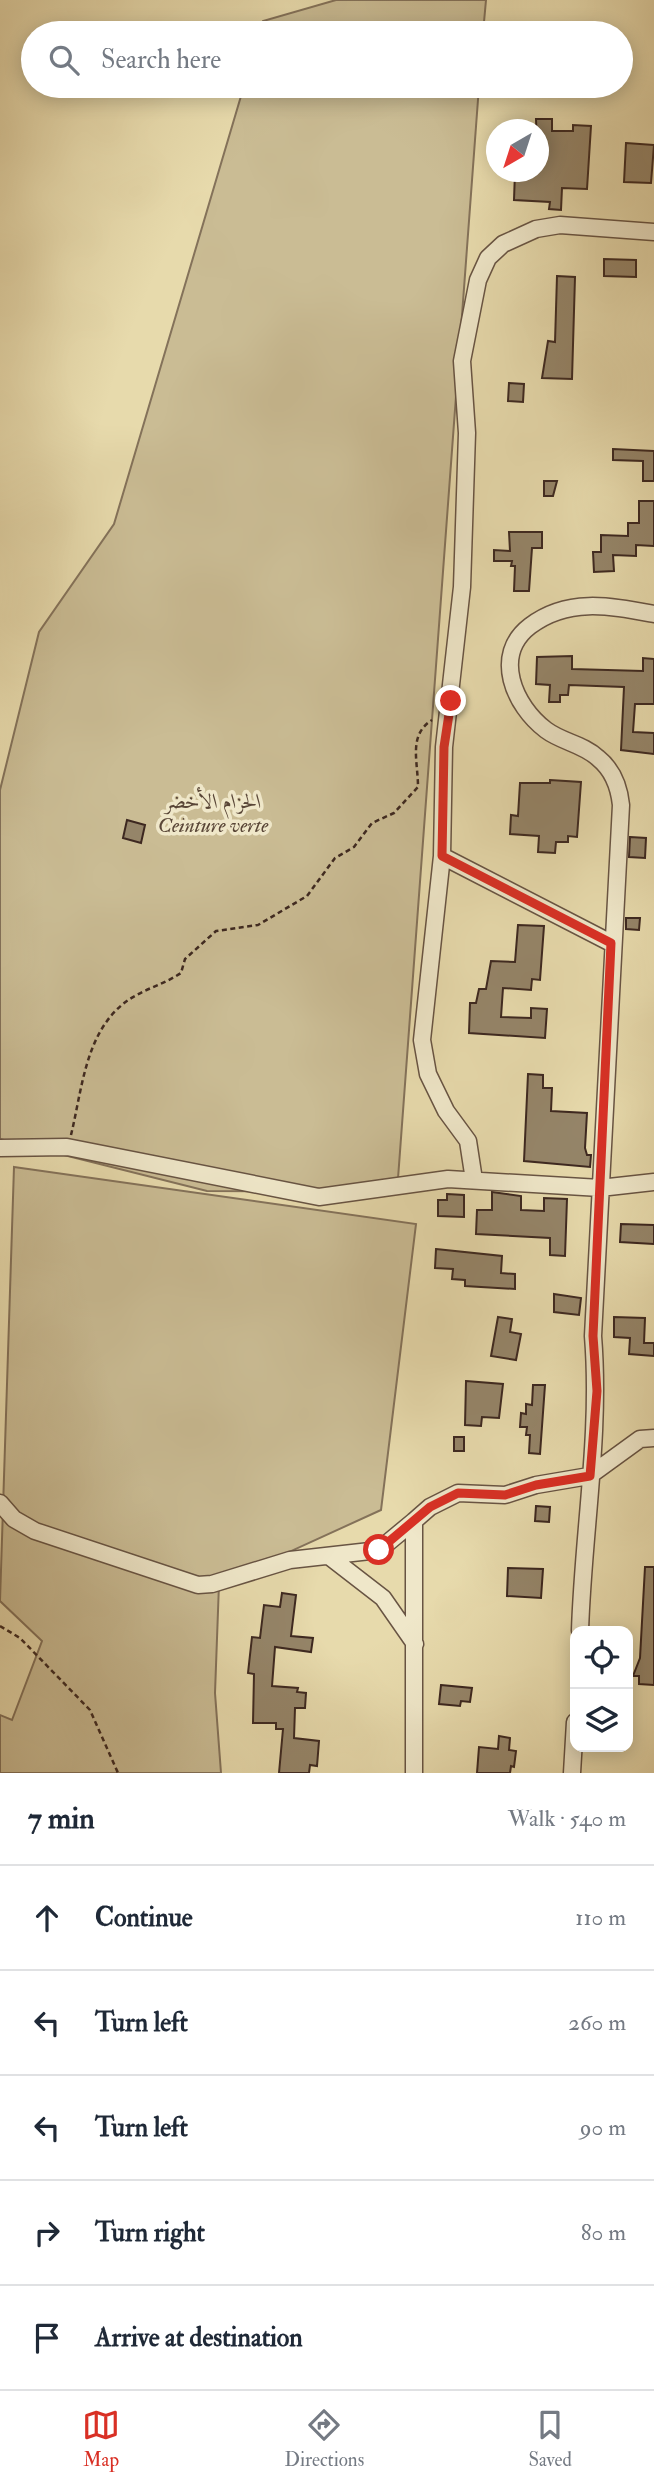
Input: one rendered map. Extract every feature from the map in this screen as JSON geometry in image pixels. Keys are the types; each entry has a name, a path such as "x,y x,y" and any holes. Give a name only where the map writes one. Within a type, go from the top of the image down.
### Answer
{"street":[{"path":"474,1180 468,1141 446,1111 428,1073 422,1040 442,856 444,747 462,587 467,433 462,361 478,280 488,258 503,244 536,229 560,225 654,232"},
{"path":"580,1626 597,1391 593,1336 611,943 621,805 617,784 599,758 554,736 532,717 514,690 509,666 511,653 523,631 542,618 564,609 602,605 654,614"},
{"path":"442,856 611,943"},
{"path":"0,1147 67,1147 319,1197 448,1179 600,1188 654,1182"},
{"path":"0,1503 14,1519 35,1531 198,1585 212,1584 290,1560 379,1550 430,1507 458,1493 505,1495 536,1485 590,1476 640,1440 654,1438"},
{"path":"414,1521 414,1773"},
{"path":"330,1557 383,1598 415,1644"},
{"path":"572,1773 573,1752"}],"path":[{"path":"67,1147 85,1071 99,1034 121,1005 181,973 185,959 216,931 258,925 307,896 335,858 354,847 372,823 394,813 418,787 415,740 422,727 437,717"},
{"path":"0,1626 20,1638 90,1710 118,1773"}],"green space":[{"path":"336,0 486,0 484,21 263,21"},
{"name":"الحزام الأخضر Ceinture verte","path":"240,98 478,98 397,1192 207,1191 0,1139 0,790 39,632 114,524"},
{"path":"14,1167 416,1224 381,1510 219,1584 215,1693 221,1773 0,1773 0,1715 12,1720 42,1641 0,1601"}],"building":[{"path":"549,119 552,119 552,131 573,131 573,125 591,126 587,189 562,188 561,210 549,209 550,202 514,200 515,182 549,182"},
{"path":"626,143 654,145 651,183 624,182"},
{"path":"604,259 636,260 636,277 604,276"},
{"path":"557,276 575,277 572,379 542,378 548,341 555,342"},
{"path":"509,383 524,384 523,402 508,401"},
{"path":"613,449 654,451 654,481 643,481 643,461 613,460"},
{"path":"544,481 557,481 553,496 544,496"},
{"path":"639,501 654,501 654,546 636,545 636,556 613,555 614,571 594,572 593,552 601,552 601,535 628,536 628,523 639,523"},
{"path":"509,532 542,532 542,548 532,548 529,591 514,591 515,566 511,566 512,561 494,561 494,550 510,551"},
{"path":"572,656 572,669 643,671 643,658 654,659 654,704 635,704 633,732 654,733 654,754 621,750 624,687 569,685 568,695 560,695 560,702 549,702 550,685 536,684 537,657"},
{"path":"550,780 581,782 577,837 568,836 568,842 556,842 555,853 538,852 539,836 510,834 511,815 518,816 520,783 550,783"},
{"path":"127,820 145,825 141,843 123,838"},
{"path":"630,837 646,838 645,858 629,857"},
{"path":"626,918 640,918 639,930 626,929"},
{"path":"518,925 544,926 540,980 532,979 531,990 503,988 501,1017 531,1018 531,1008 547,1009 545,1038 469,1033 470,1003 476,1003 479,989 486,989 491,961 515,962"},
{"path":"528,1074 543,1075 543,1088 552,1088 551,1111 587,1113 585,1148 587,1155 591,1155 590,1167 524,1161"},
{"path":"492,1192 521,1196 521,1210 544,1211 544,1198 567,1199 565,1256 550,1255 550,1238 476,1234 477,1210 492,1210"},
{"path":"447,1194 464,1195 464,1217 438,1216 438,1200 447,1200"},
{"path":"621,1224 654,1225 654,1244 620,1242"},
{"path":"436,1249 502,1256 501,1273 515,1274 515,1289 465,1286 465,1280 452,1279 453,1269 435,1268"},
{"path":"554,1294 581,1298 579,1315 554,1312"},
{"path":"498,1317 512,1319 510,1332 521,1334 516,1360 491,1356"},
{"path":"614,1317 645,1318 644,1343 654,1343 654,1356 629,1354 630,1338 614,1337"},
{"path":"466,1381 503,1384 499,1418 482,1417 481,1426 465,1425"},
{"path":"533,1385 545,1385 540,1454 529,1453 530,1435 526,1435 527,1427 520,1427 521,1413 526,1414 526,1404 532,1405"},
{"path":"454,1437 464,1437 464,1451 454,1451"},
{"path":"536,1506 550,1507 549,1522 535,1521"},
{"path":"645,1567 654,1567 654,1685 639,1684 639,1676 633,1676 640,1658"},
{"path":"508,1568 543,1569 541,1598 507,1596"},
{"path":"282,1593 296,1595 291,1636 313,1638 311,1652 275,1647 272,1686 298,1688 297,1692 306,1693 305,1708 295,1708 294,1738 319,1741 317,1766 310,1765 309,1773 279,1773 283,1729 276,1729 276,1723 253,1723 254,1674 248,1673 252,1637 260,1638 264,1605 280,1607"},
{"path":"441,1685 472,1688 470,1702 461,1701 460,1706 439,1704"},
{"path":"499,1736 510,1738 509,1750 516,1751 514,1767 511,1766 510,1773 477,1773 479,1747 498,1749"}],"route":[{"path":"379,1550 430,1507 458,1493 505,1495 536,1485 590,1476 597,1391 593,1336 611,943 442,856 444,747 451,701"}]}
